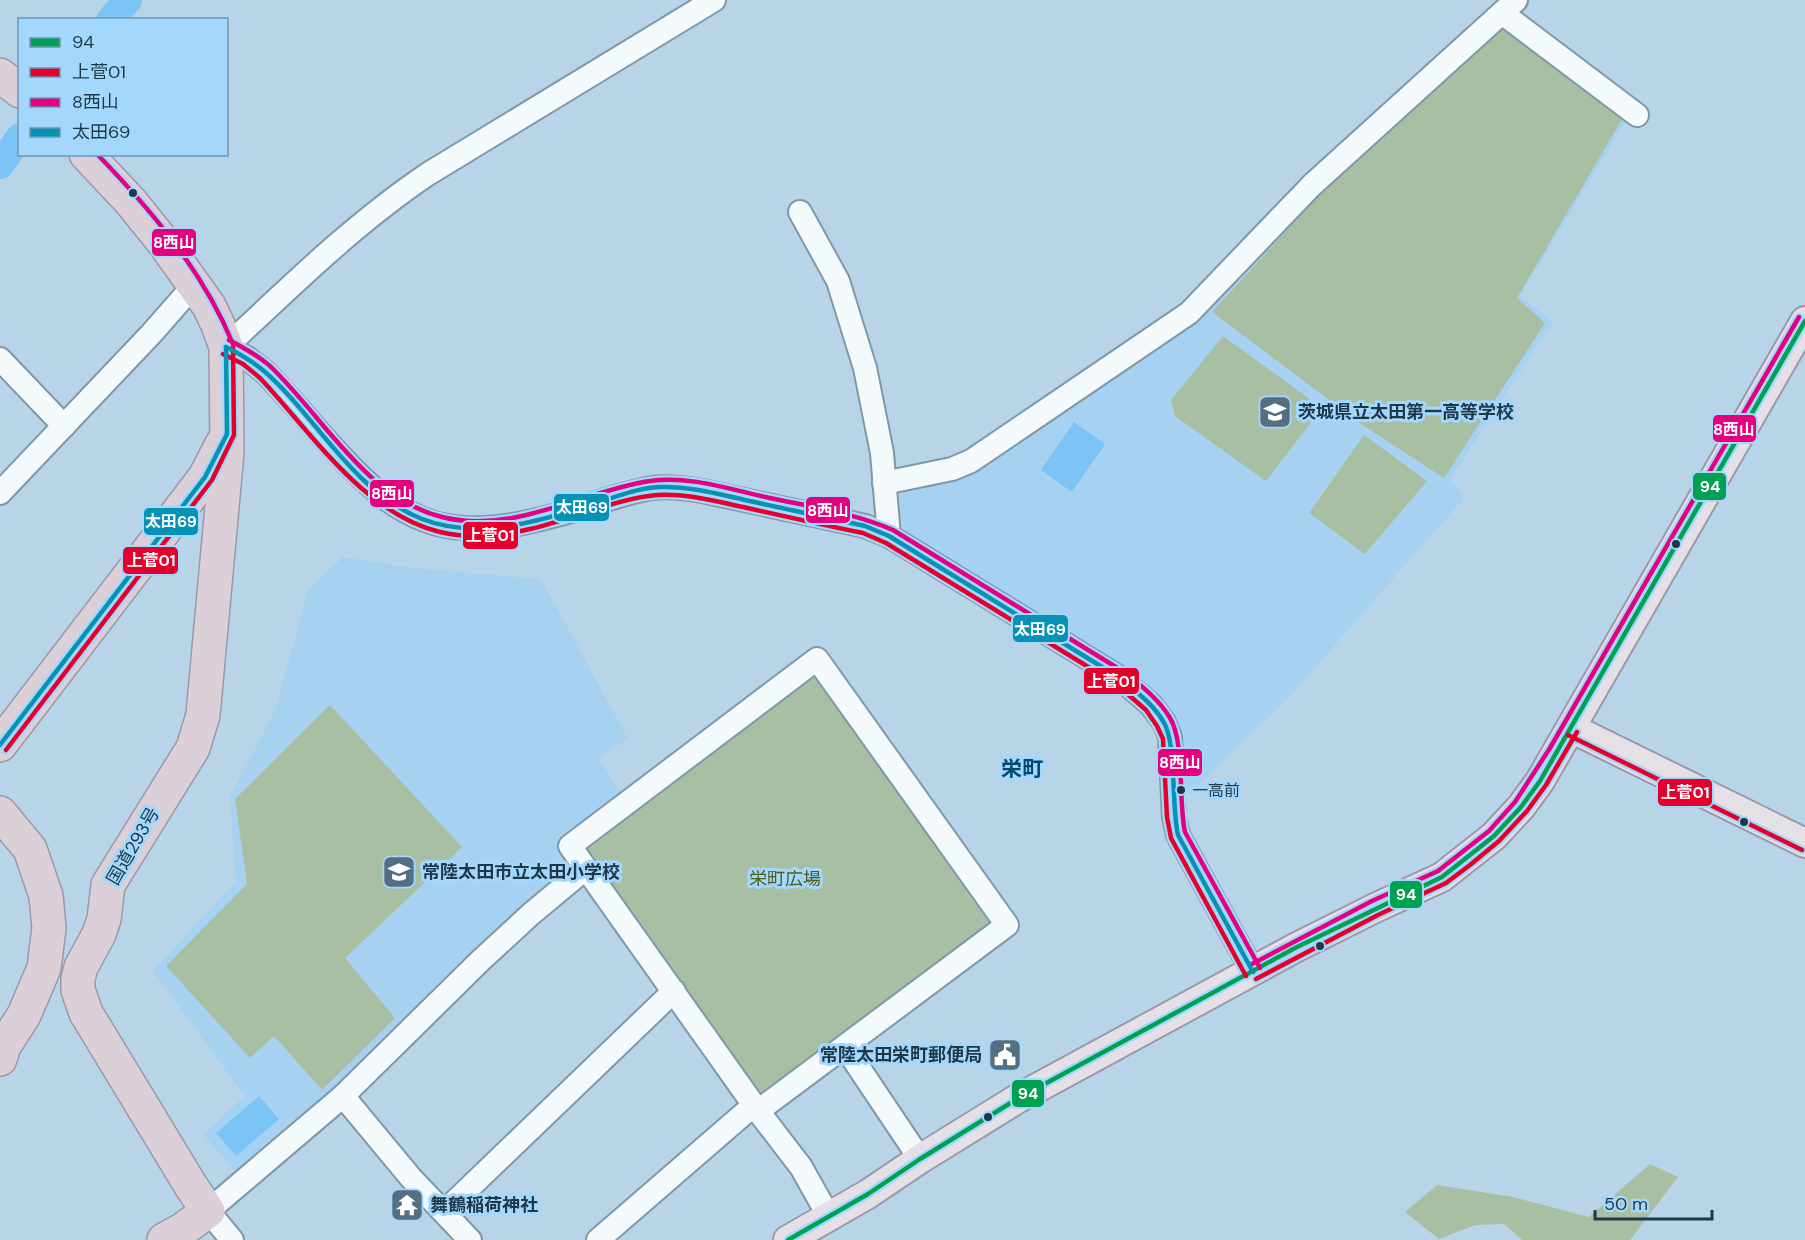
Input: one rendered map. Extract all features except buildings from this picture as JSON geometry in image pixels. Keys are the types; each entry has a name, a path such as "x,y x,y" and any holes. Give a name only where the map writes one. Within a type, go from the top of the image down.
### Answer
{"highway":[{"path":"0,75 18,89"},
{"name":"国道293号","path":"88,156 131,202 195,285 209,306 226,347 227,435 214,481 203,716 193,748 108,885 104,919 99,934 81,967 78,979 78,990 86,1013 208,1211"},
{"path":"0,745 214,481"},
{"path":"0,813 30,849 46,896 49,928 44,968 24,1015 4,1046 0,1059"},
{"path":"164,1240 208,1211"}],"main road":[{"path":"788,1240 868,1194 1017,1099 1374,908 1442,877 1494,836 1521,807 1540,781 1805,321"},
{"path":"1571,728 1805,843"}],"street":[{"path":"714,0 392,198 346,236 226,347 247,358 265,372 361,479 385,499 410,514 439,525 496,528 652,488 677,487 865,526 889,536 1120,678 1151,705 1164,722 1170,737 1174,817 1178,835 1253,972"},
{"path":"884,483 952,469 970,461 1189,314 1312,185 1509,7 1637,115"},
{"path":"800,212 837,281 865,368 882,453 889,536"},
{"path":"0,493 195,285"},
{"path":"0,359 64,426"},
{"path":"598,1240 747,1111 758,1111 1008,925 818,659 570,846 758,1111 801,1167 829,1217"},
{"path":"232,1240 208,1211 343,1096 480,961 585,869"},
{"path":"444,1212 674,991"},
{"path":"845,1047 920,1159"},
{"path":"343,1096 411,1178 470,1240"}],"shaded area":[{"name":"茨城県立太田第一高等学校","path":"1628,117 1520,296 1553,322 1450,479 1461,492 1463,499 1292,694 1190,794 1181,785 1180,731 1172,718 904,536 900,511 894,501 904,491 960,475 1171,336 1379,137"},
{"path":"1074,422 1105,444 1072,492 1041,470"},
{"name":"常陸太田市立太田小学校","path":"343,557 413,568 541,579 628,739 598,758 623,797 558,844 573,863 508,918 446,976 332,1090 236,1173 203,1134 245,1096 153,971 236,881 230,797 275,711 308,591"},
{"path":"259,1096 279,1119 236,1156 216,1133"}],"green space":[{"path":"1501,24 1624,116 1517,298 1545,323 1444,478 1361,424 1212,312 1322,192"},
{"path":"1223,336 1322,408 1266,481 1175,416 1171,400"},
{"path":"1364,435 1427,481 1365,554 1309,513"},
{"name":"栄町広場","path":"813,668 998,918 761,1100 575,847"},
{"path":"330,705 462,847 345,958 395,1018 322,1090 274,1036 250,1058 166,966 247,884 235,799"},
{"path":"1650,1164 1678,1177 1630,1240 1522,1240 1504,1224 1475,1225 1439,1239 1405,1212 1437,1185 1513,1197 1589,1217"}],"waterway":[{"path":"112,18 128,0"},
{"path":"0,165 18,140"}],"transit line":[{"name":"8西山","path":"99,156 137,197 174,243 207,292 233,344"},
{"name":"8西山","path":"1250,965 1372,901 1438,871 1489,831 1515,802 1550,748 1799,317"},
{"name":"94","path":"788,1240 868,1194 1017,1099 1295,948 1442,877 1494,836 1521,807 1540,781 1805,321"},
{"name":"8西山","path":"229,340 271,367 369,475 391,493 415,507 442,517 469,521 522,516 624,486 650,481 680,480 710,484 833,511 893,530 1124,672 1160,705 1170,718 1178,742 1185,832 1260,968"},
{"name":"太田69","path":"226,347 264,371 375,491 397,507 422,519 443,525 464,528 507,526 549,517 633,491 671,487 714,493 865,526 889,536 1120,678 1154,709 1163,721 1170,743 1178,835 1253,972"},
{"name":"太田69","path":"0,745 205,477 227,434 226,347"},
{"name":"上菅01","path":"6,750 212,480 234,435 233,347"},
{"name":"上菅01","path":"223,354 243,364 260,378 319,446 363,490 387,508 413,522 440,532 474,536 508,533 545,525 626,500 668,495 711,500 863,533 886,543 1116,684 1146,710 1163,739 1167,817 1171,838 1246,976"},
{"name":"上菅01","path":"1256,979 1378,915 1446,883 1470,865 1499,841 1527,811 1546,785 1577,732"},
{"name":"上菅01","path":"1568,735 1802,850"}],"place":[{"name":"茨城県立太田第一高等学校","path":"1275,412"},
{"name":"一高前","path":"1181,790"},
{"name":"常陸太田市立太田小学校","path":"399,872"},
{"name":"常陸太田栄町郵便局","path":"1005,1055"},
{"name":"舞鶴稲荷神社","path":"407,1205"}],"district":[{"name":"栄町","path":"1022,769"}]}
